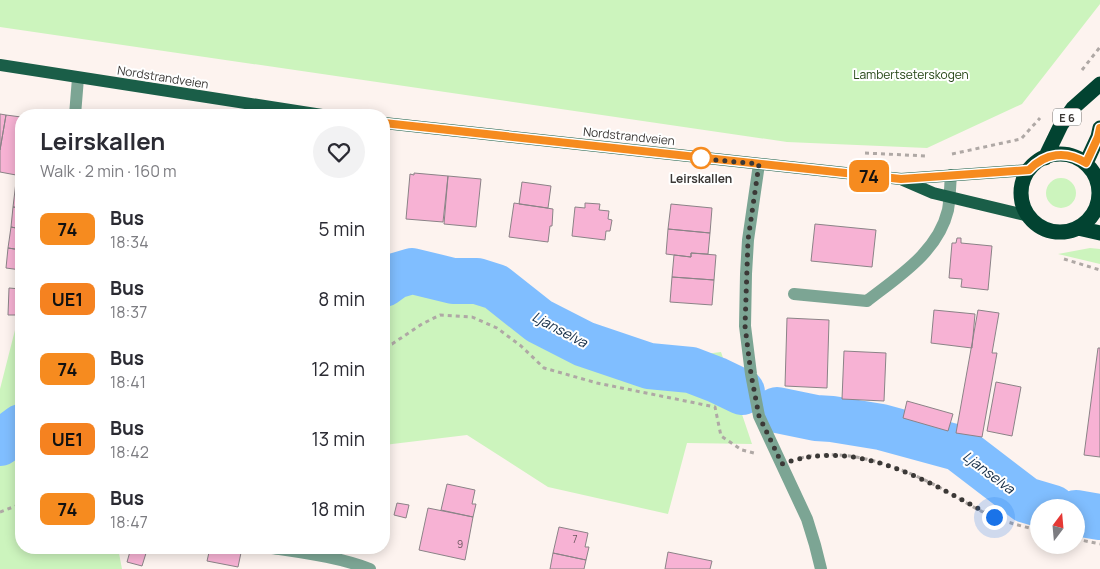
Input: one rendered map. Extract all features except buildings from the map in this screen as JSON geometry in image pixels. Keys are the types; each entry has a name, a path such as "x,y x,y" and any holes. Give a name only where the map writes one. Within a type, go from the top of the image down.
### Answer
{"highway":[{"name":"E 6","path":"1029,170 1044,158 1072,108 1100,84"},
{"path":"1086,163 1100,128"},
{"path":"1029,170 1024,179 1022,198 1029,216 1038,225 1051,231 1065,232 1078,228 1087,222 1094,214 1098,204 1099,183 1095,175 1086,163 1065,155 1054,155 1044,158"},
{"path":"1078,228 1100,233"}],"main road":[{"name":"Nordstrandveien","path":"0,65 282,109"},
{"name":"Nordstrandveien","path":"390,124 901,179 1029,170"},
{"name":"Nordstrandveien","path":"901,179 933,193 1029,216"}],"street":[{"path":"76,109 78,78"},
{"path":"759,164 748,240 745,326 751,374 759,416 807,519 821,569"},
{"path":"794,294 867,301 915,264 940,231 948,210 951,175"},
{"path":"311,554 370,569"}],"path":[{"path":"1080,73 1100,47"},
{"path":"951,154 1021,139 1041,117"},
{"path":"865,154 933,156"},
{"path":"1064,259 1100,270"},
{"path":"390,344 440,315 472,318 497,328 521,346 544,368 597,382 715,407 721,436 742,450 756,453 782,464 809,456 830,454 851,456 876,462 934,485 994,517 1030,527"},
{"path":"0,512 15,506"},
{"path":"1085,541 1100,544"}],"green space":[{"name":"Lambertseterskogen","path":"0,0 1100,0 1100,4 1022,104 927,148 787,142 0,27"},
{"path":"1061,178 1072,182 1076,193 1072,204 1061,208 1050,204 1046,193 1050,182"},
{"path":"1090,248 1100,249 1100,264 1058,254"},
{"path":"390,262 490,266 640,362 721,352 752,444 687,443 668,514 548,487 467,435 390,444"},
{"path":"15,330 15,554 119,554 122,569 0,569 0,389"}],"waterway":[{"name":"Ljanselva","path":"390,280 395,276 412,271 453,281 477,281 496,287 539,321 584,344 649,366 691,370 742,392"},
{"name":"Ljanselva","path":"777,410 816,418 881,427 958,448 1030,501"},
{"name":"Ljanselva","path":"0,443 15,432"},
{"name":"Ljanselva","path":"1085,514 1100,517"}],"bus line":[{"name":"74","path":"390,124 901,179 1029,170 1041,159 1059,154 1070,156 1086,163 1100,128"}],"place":[{"name":"Leirskallen","path":"701,158"}],"route":[{"path":"701,158 695,158 759,164 748,240 745,326 759,416 782,464 809,456 830,454 851,456 876,462 903,471 934,485 994,517"}]}
